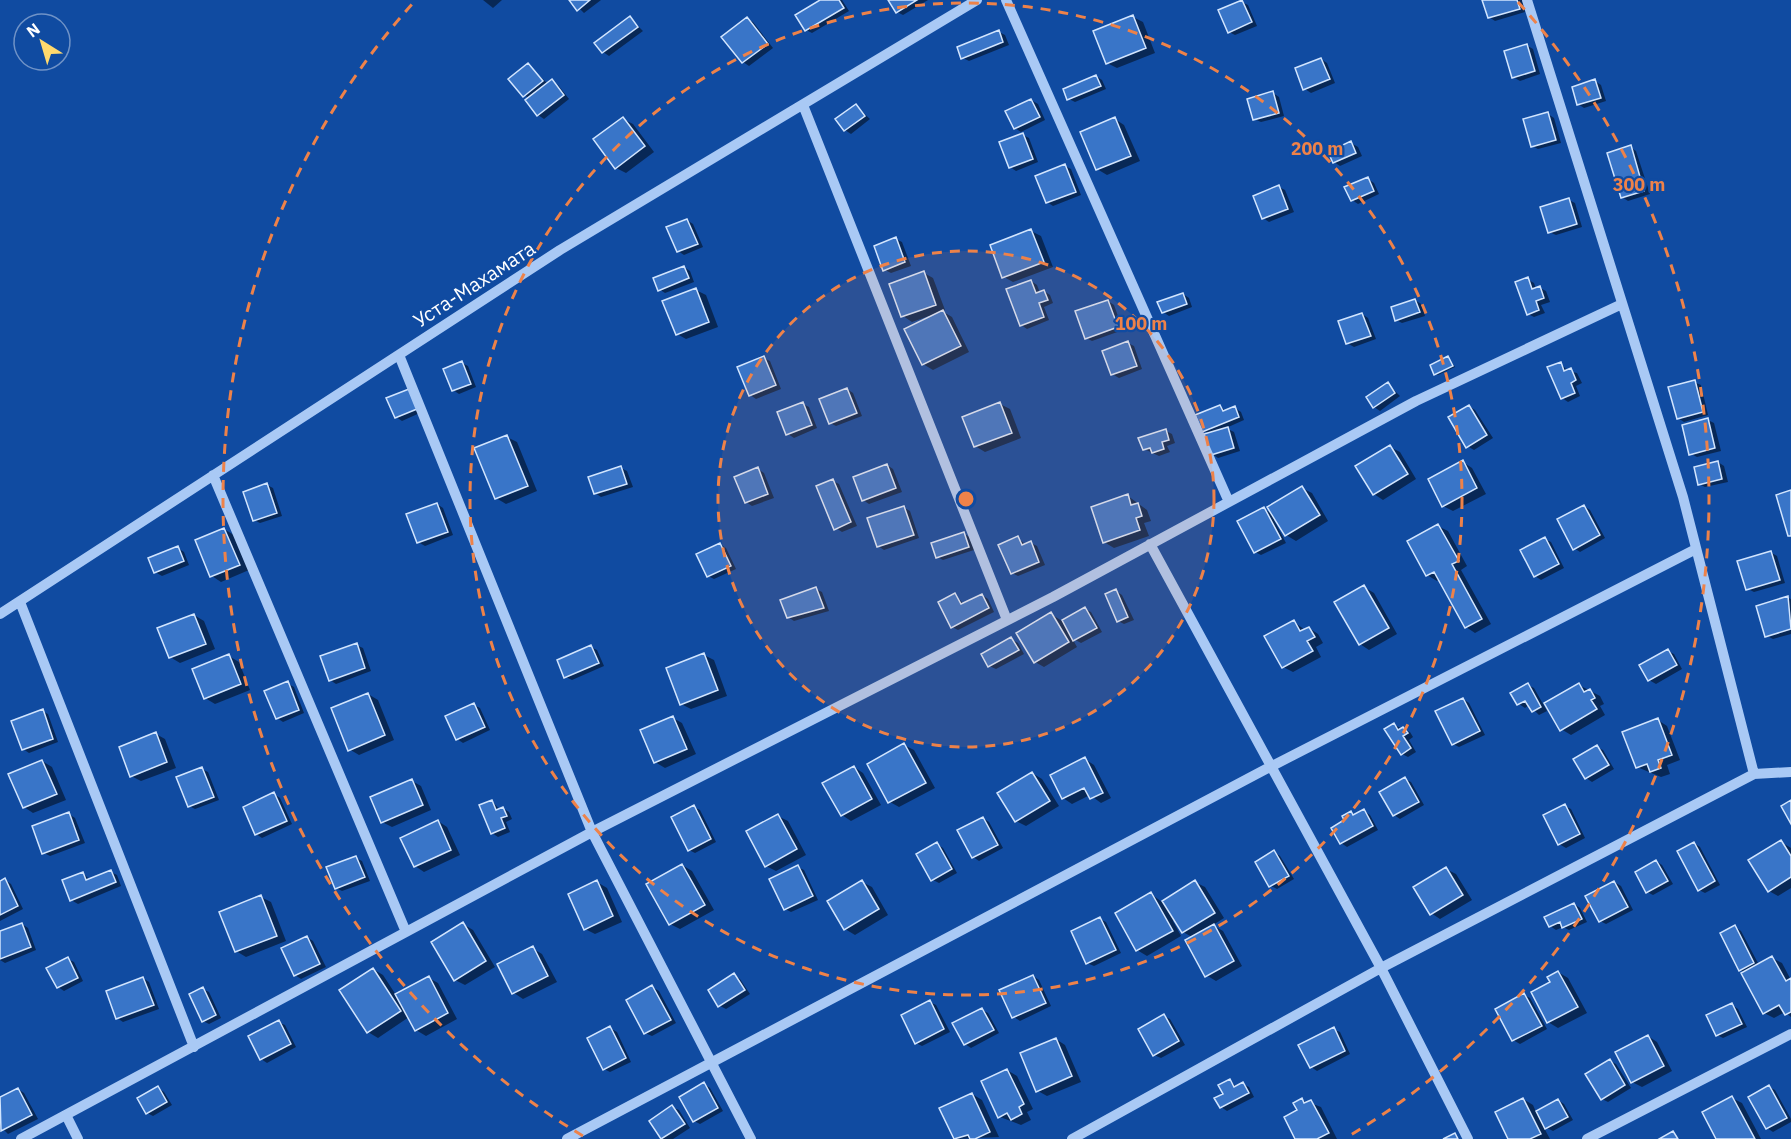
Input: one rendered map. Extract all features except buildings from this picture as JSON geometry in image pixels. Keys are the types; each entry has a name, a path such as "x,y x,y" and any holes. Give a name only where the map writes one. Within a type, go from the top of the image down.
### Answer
{"street":[{"name":"Уста-Махамата","path":"0,614 560,250 977,0"},
{"path":"1006,0 1229,502"},
{"path":"1527,0 1683,497 1754,774"},
{"path":"803,105 1007,620"},
{"path":"21,1139 592,832 1007,620 1416,401 1622,304"},
{"path":"399,355 592,832 710,1064 751,1139"},
{"path":"213,475 406,932"},
{"path":"1150,544 1381,968 1468,1139"},
{"path":"567,1139 1270,767 1696,549"},
{"path":"20,602 194,1047"},
{"path":"1072,1139 1381,968 1754,774 1791,772"},
{"path":"1587,1139 1791,1034"},
{"path":"66,1115 78,1139"}]}
